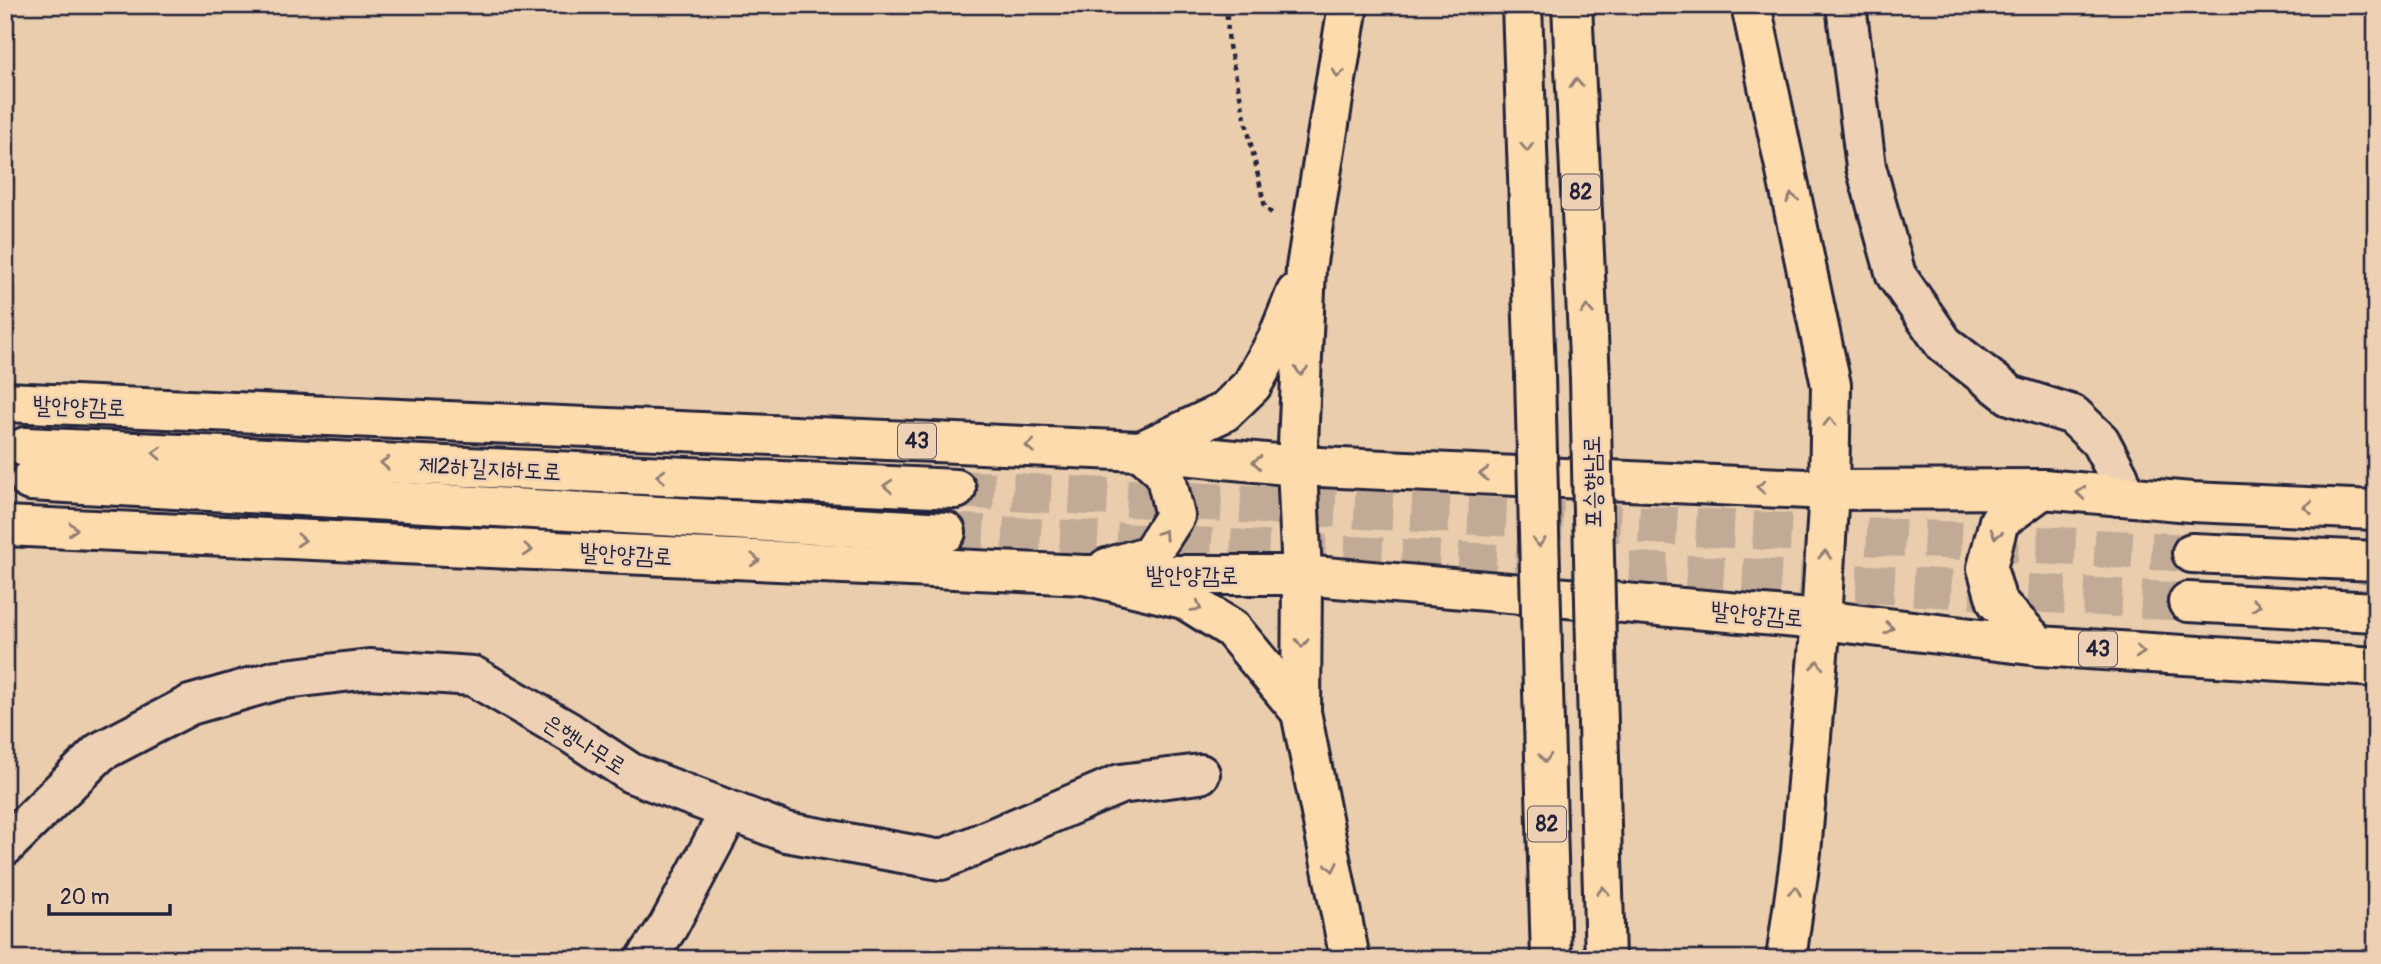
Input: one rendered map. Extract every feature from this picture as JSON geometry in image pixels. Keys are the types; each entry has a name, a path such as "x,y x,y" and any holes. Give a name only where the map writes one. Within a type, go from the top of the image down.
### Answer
{"main road":[{"path":"1348,5 1308,257 1297,466 1303,575 1301,712 1350,959"},
{"name":"82","path":"1522,5 1551,959"},
{"name":"포승향남로","path":"1572,5 1590,378 1605,959"},
{"path":"1751,5 1831,385 1829,490 1821,620 1801,852 1786,959"},
{"path":"1085,575 1150,555 1175,516 1166,473 1141,451 1224,412 1252,386 1277,340 1308,257"},
{"name":"발안양감로","path":"5,402 1141,451 1297,466 1829,490 2043,489 2191,502 2376,510"},
{"name":"제2하길지하도로","path":"946,532 27,464 956,489"},
{"path":"2039,646 1997,602 1987,568 1999,521 2043,489"},
{"name":"발안양감로","path":"5,526 1085,575 1303,575 1821,620 2039,646 2376,667"},
{"path":"2192,552 2376,561"},
{"path":"1085,575 1184,599 1232,629 1301,712"},
{"path":"2188,601 2376,612"}],"street":[{"path":"1846,5 1866,167 1896,275 1944,344 2010,395 2073,415 2100,441 2119,477 2118,496"},
{"name":"은행나무로","path":"5,846 100,752 190,705 277,680 369,669 473,676 569,732 631,773 786,832 941,860 1120,784 1200,774"},
{"path":"646,959 668,927 730,811"}],"path":[{"path":"1226,5 1229,46 1265,207 1308,257"}],"tunnel":[{"path":"956,489 2192,553"},
{"path":"946,532 2188,602"}]}
